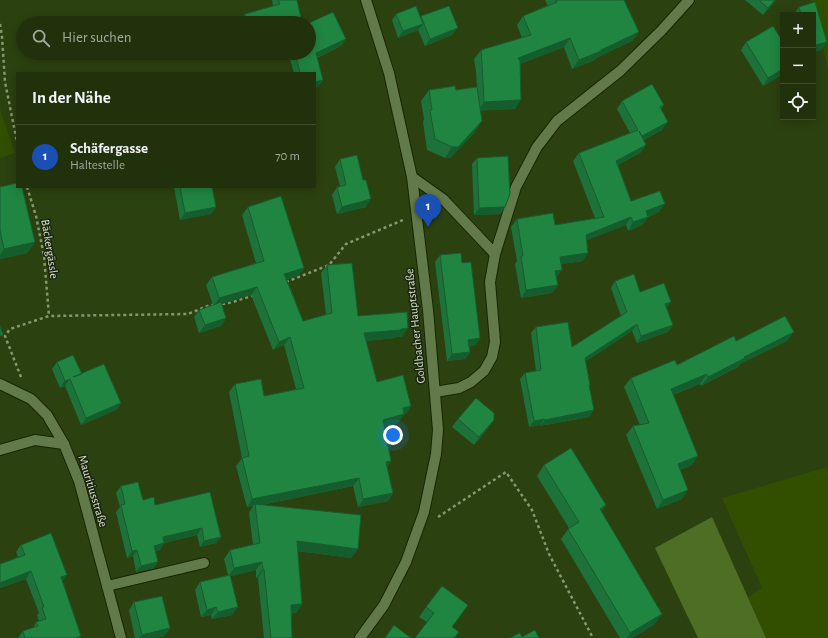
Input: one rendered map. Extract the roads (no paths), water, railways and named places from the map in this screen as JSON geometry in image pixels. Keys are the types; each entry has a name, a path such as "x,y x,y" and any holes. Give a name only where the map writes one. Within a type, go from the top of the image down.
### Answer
{"street":[{"name":"Goldbacher Hauptstraße","path":"360,638 384,604 406,562 424,512 436,454 438,430 428,310 412,177 389,72 366,0"},
{"path":"435,392 459,388 471,382 484,371 492,357 495,342 490,282 495,254 516,186 537,147 557,121 620,71 661,31 689,0"},
{"path":"412,177 443,199 495,254"},
{"path":"0,384 31,399 47,415 64,444"},
{"name":"Mauritiusstraße","path":"0,450 35,440 64,444 79,481 121,638"},
{"path":"107,586 204,563"}],"place":[{"name":"Schäfergasse","path":"428,227"}]}
